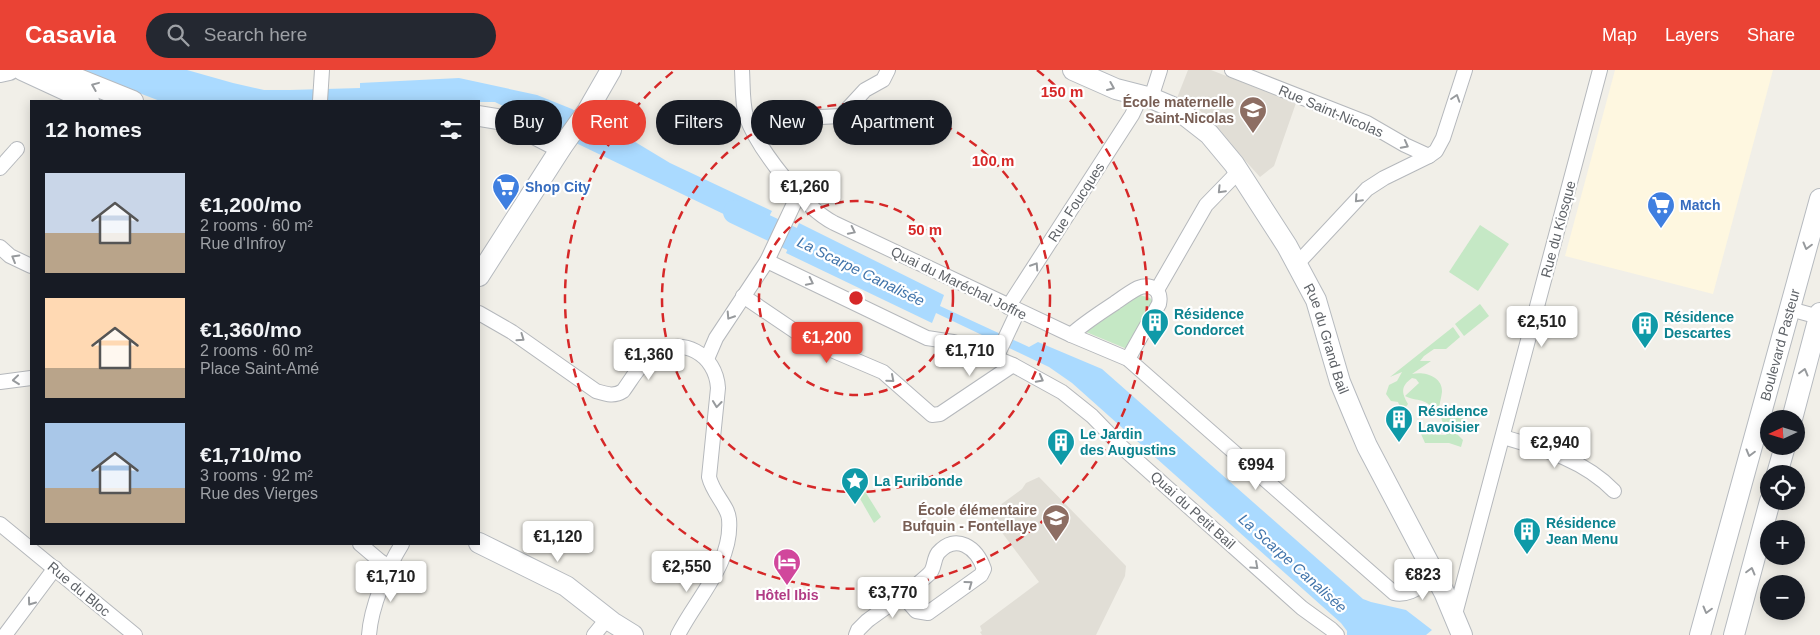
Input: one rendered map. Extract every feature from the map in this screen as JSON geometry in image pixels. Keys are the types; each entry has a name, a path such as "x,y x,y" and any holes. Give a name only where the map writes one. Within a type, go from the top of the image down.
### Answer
{"street":[{"path":"0,72 9,70"},
{"path":"22,70 88,100"},
{"path":"56,70 131,100"},
{"path":"320,100 322,70"},
{"path":"480,272 588,110 611,70"},
{"name":"Quai du Maréchal Joffre","path":"742,70 744,107 753,121 766,154 813,209 827,219 1013,309 1071,336 1128,359 1387,589 1394,593 1404,594 1436,576"},
{"path":"823,117 841,116 865,90 883,80 888,70"},
{"name":"Rue du Grand Bail","path":"1073,70 1116,89 1170,105 1188,117 1215,141 1239,171 1298,264 1319,309 1340,382 1362,435 1436,576 1458,627"},
{"name":"Rue Foucques","path":"998,353 1009,330 1013,309 1132,115 1146,97 1160,70"},
{"name":"Rue Saint-Nicolas","path":"1232,70 1367,123 1429,156"},
{"path":"1298,264 1367,189 1436,151 1443,138 1465,70"},
{"name":"Rue du Kiosque","path":"1458,627 1503,437 1600,70"},
{"path":"480,116 508,121 564,144"},
{"path":"0,168 17,149"},
{"path":"1157,290 1203,210 1239,171"},
{"path":"706,359 716,338 771,252 799,193"},
{"name":"Boulevard Pasteur","path":"1700,635 1820,199"},
{"path":"0,247 10,256 30,266"},
{"name":"Quai du Petit Bail","path":"771,252 927,338 998,353 1013,365 1062,392 1092,416 1132,456 1302,608 1337,635"},
{"path":"1071,336 1080,327 1133,291 1144,287 1157,290"},
{"path":"1128,359 1159,304 1160,296 1157,290"},
{"path":"743,296 814,343 883,372 932,415 939,414 1013,365"},
{"path":"1790,309 1819,319 1794,410"},
{"path":"480,314 512,332 596,391 606,394 615,395 621,393 648,359 666,348 687,348 706,359 714,370 718,388 709,477 713,490 725,507 729,518 726,545 722,560 710,585 678,635"},
{"path":"0,382 30,378"},
{"path":"1503,437 1541,448 1574,461 1599,476 1614,491"},
{"path":"1734,635 1768,510"},
{"name":"Rue du Bloc","path":"0,524 135,635"},
{"path":"480,543 566,586 632,635"},
{"path":"856,635 862,626 929,574 938,554 950,544 961,543 967,545 983,565 984,569 981,575 928,613 916,611 902,595"},
{"path":"361,545 389,567"},
{"path":"369,635 371,619 377,599 389,567 401,545"},
{"path":"5,635 55,568"},
{"path":"594,635 607,618"}],"shaded area":[{"name":"École maternelle Saint-Nicolas","path":"1188,70 1211,70 1296,103 1274,166 1260,177 1195,105 1177,98"},
{"path":"1615,70 1773,70 1713,294 1565,256"},
{"name":"École élémentaire Bufquin - Fontellaye","path":"1039,477 1126,566 1125,576 1096,635 982,635 980,626 1039,582 988,514 1022,489 1026,483"}],"green space":[{"path":"1480,225 1509,244 1478,291 1449,272"},
{"path":"1140,295 1150,298 1155,303 1127,349 1086,332"},
{"path":"1480,304 1489,316 1464,336 1455,324"},
{"path":"1453,327 1460,337 1446,349 1434,349 1424,356 1420,361 1431,361 1412,374 1427,374 1436,378 1439,382 1442,392 1438,413 1434,413 1426,402 1405,396 1419,383 1416,379 1412,378 1403,390 1404,396 1408,404 1402,412 1398,402 1391,401 1386,394 1389,385 1397,381 1402,372 1390,377"},
{"path":"1457,410 1463,415 1463,423 1455,426 1449,422 1452,429 1463,440 1461,447 1449,443 1425,443 1421,434 1446,435 1441,417 1449,418"},
{"path":"861,485 881,517 874,523 855,490"}],"water":[{"path":"79,70 187,70 264,90 360,88 360,83 459,78 537,95 550,100 495,100 495,102 480,102 480,100 157,100"},
{"path":"562,105 572,109 572,141 562,136"},
{"path":"580,145 640,145 670,163 772,211 761,232"},
{"path":"799,223 944,295 940,306 1029,347 1038,342 1102,369 1363,599 1406,610 1432,630 1426,635 1347,635 1347,631 1341,623 1072,383 1049,367 936,313 932,323 786,253"}],"waterway":[{"name":"La Scarpe Canalisée","path":"735,212 820,252"}],"place":[{"name":"École maternelle Saint-Nicolas","path":"1253,134"},
{"name":"Shop City","path":"506,211"},
{"name":"Match","path":"1661,229"},
{"name":"Résidence Condorcet","path":"1155,346"},
{"name":"Résidence Descartes","path":"1645,349"},
{"name":"Résidence Lavoisier","path":"1399,443"},
{"name":"Le Jardin des Augustins","path":"1061,466"},
{"name":"La Furibonde","path":"855,505"},
{"name":"École élémentaire Bufquin - Fontellaye","path":"1056,542"},
{"name":"Résidence Jean Menu","path":"1527,555"},
{"name":"Hôtel Ibis","path":"787,586"}]}
